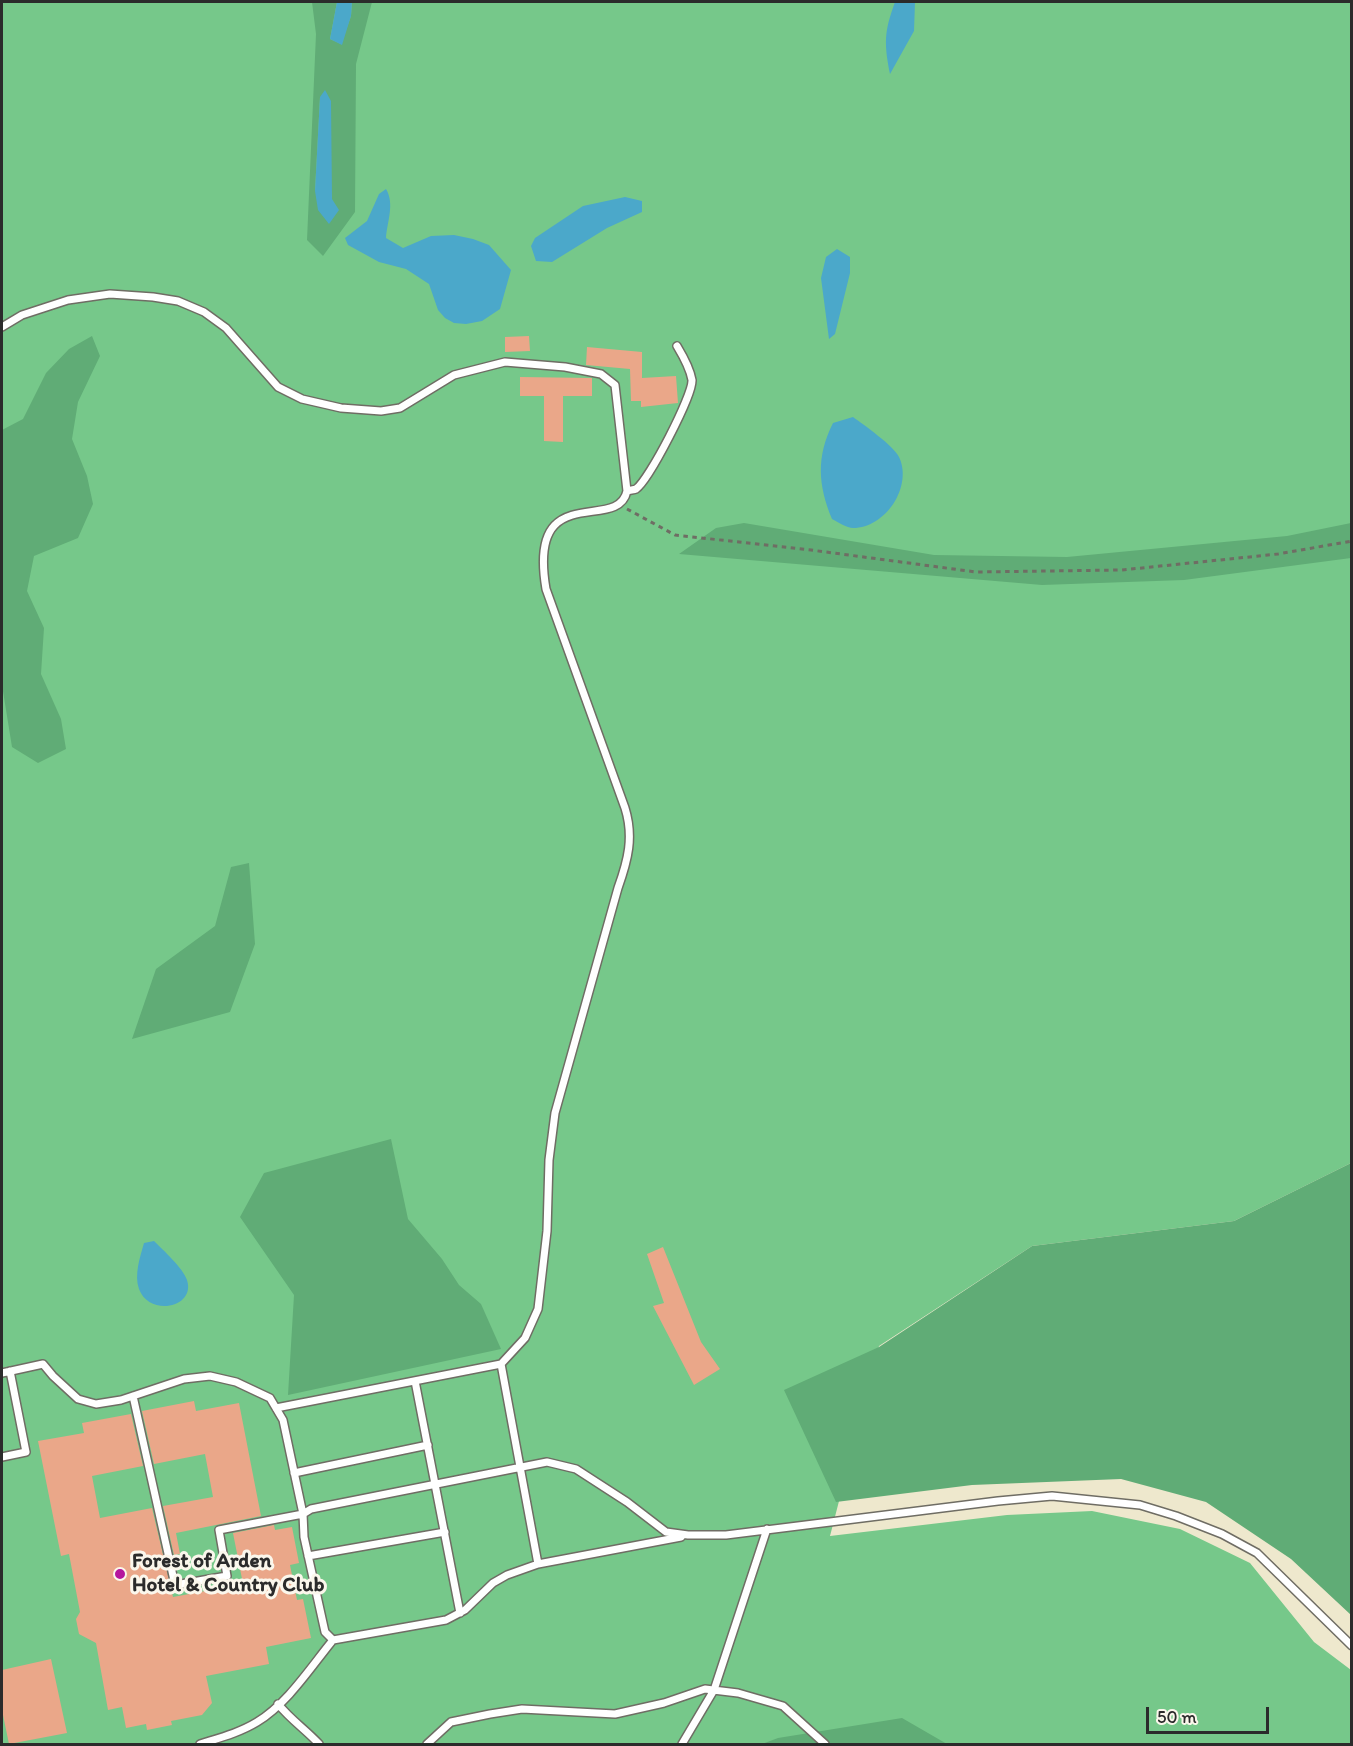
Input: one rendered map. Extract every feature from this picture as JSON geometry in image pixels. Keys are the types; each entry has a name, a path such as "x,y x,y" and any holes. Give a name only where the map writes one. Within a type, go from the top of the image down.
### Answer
{"lane":[{"path":"2,327 22,315 68,300 110,294 178,301 204,312 226,328 278,387 303,399 342,408 381,411 400,408 454,375 505,362 565,367 601,374 615,385 626,498 621,505 572,514 558,521 549,535 543,554 542,569 546,589 626,808 631,842 555,1113 549,1160 547,1231 538,1309 525,1338 501,1364 276,1408"},
{"path":"627,491 636,489 667,442 688,395 692,382 686,360 676,346"},
{"path":"2,1373 43,1364 53,1377 78,1399 96,1404 132,1396 184,1379 210,1376 236,1382 270,1398 283,1420 303,1514 304,1537 325,1632 333,1640"},
{"path":"501,1364 538,1564"},
{"path":"2,1457 26,1452 10,1371"},
{"path":"415,1381 460,1612"},
{"path":"132,1396 175,1585 227,1576 219,1530 303,1514 311,1509 547,1462 576,1469 627,1502 666,1532 688,1535 726,1535 1052,1496 1140,1505 1222,1534 1257,1553 1352,1646"},
{"path":"294,1473 428,1445"},
{"path":"682,1744 714,1690 767,1529"},
{"path":"308,1556 445,1532"},
{"path":"200,1744 258,1721 285,1699 333,1640 446,1620 465,1610 493,1584 507,1575 538,1564 688,1535"},
{"path":"427,1744 451,1722 490,1714 522,1709 615,1714 705,1689 738,1693 783,1706 825,1744"},
{"path":"278,1704 290,1719 306,1730 319,1744"}],"path":[{"path":"621,505 675,535 976,572 1122,570 1278,554 1352,541"}],"green space":[{"path":"2,2 1351,2 1351,1163 1234,1221 1032,1246 879,1346 830,1536 1007,1515 1092,1511 1180,1529 1250,1563 1314,1642 1351,1670 1351,1744 2,1744"},
{"path":"312,2 337,2 330,39 341,44 351,16 352,2 372,2 356,64 355,212 323,256 307,240 316,34","holes":["320,97 332,199 315,191"]},
{"path":"92,336 100,356 78,402 72,439 87,476 93,504 78,538 34,556 27,591 44,628 41,674 61,719 66,749 38,763 12,747 2,685 2,430 23,419 46,373 69,349"},
{"path":"744,523 934,555 1067,557 1287,536 1351,523 1351,558 1184,580 1042,585 679,554 716,528"},
{"path":"249,863 255,944 230,1012 132,1039 156,969 215,926 231,867"},
{"path":"391,1139 408,1219 442,1259 459,1285 481,1304 501,1349 288,1395 294,1295 240,1217 264,1173"},
{"path":"1351,1163 1351,1615 1291,1559 1206,1502 1121,1479 972,1485 836,1502 784,1390 879,1347 1032,1246 1234,1221"},
{"path":"902,1718 947,1744 762,1744 778,1738"}],"water":[{"path":"337,2 352,2 351,16 342,45 330,39"},
{"path":"895,2 915,2 914,31 890,74 886,38"},
{"path":"325,90 331,101 332,199 339,210 329,224 318,210 315,191 320,97"},
{"path":"386,189 390,207 386,238 403,248 431,236 454,235 489,245 511,270 500,309 482,321 466,324 454,323 438,310 429,284 406,269 379,262 348,245 345,238 367,221 379,194"},
{"path":"625,197 642,201 642,212 607,228 552,262 536,261 531,246 535,238 583,206"},
{"path":"837,249 850,257 850,273 835,334 829,339 821,278 826,257"},
{"path":"853,417 896,452 902,468 902,480 894,503 886,513 865,526 853,528 832,519 824,494 821,471 824,448 833,423"},
{"path":"154,1241 177,1265 187,1280 188,1290 185,1297 170,1306 152,1303 144,1298 139,1289 138,1266 144,1243"}],"building":[{"path":"529,336 530,351 505,352 505,337"},
{"path":"587,347 642,352 642,378 676,376 678,403 641,407 641,401 631,401 630,369 586,365"},
{"path":"520,377 592,378 592,396 563,396 563,442 544,441 544,396 520,396"},
{"path":"663,1247 701,1342 720,1369 694,1385 653,1306 664,1303 647,1254"},
{"path":"194,1401 196,1411 239,1403 261,1516 176,1533 180,1554 174,1555 163,1506 213,1497 205,1454 154,1464 142,1411"},
{"name":"Forest of Arden Hotel & Country Club","path":"131,1414 143,1466 92,1476 100,1518 152,1508 173,1597 243,1584 233,1533 274,1525 275,1530 292,1527 299,1563 290,1565 297,1600 303,1599 311,1638 266,1647 269,1664 206,1676 212,1703 202,1715 171,1721 172,1725 147,1730 146,1724 126,1728 122,1707 108,1710 96,1643 79,1634 76,1619 80,1612 69,1554 61,1556 38,1441 84,1433 82,1423"},
{"path":"51,1659 67,1733 9,1744 2,1710 2,1670"}],"place":[{"name":"Forest of Arden Hotel & Country Club","path":"120,1574"}]}
